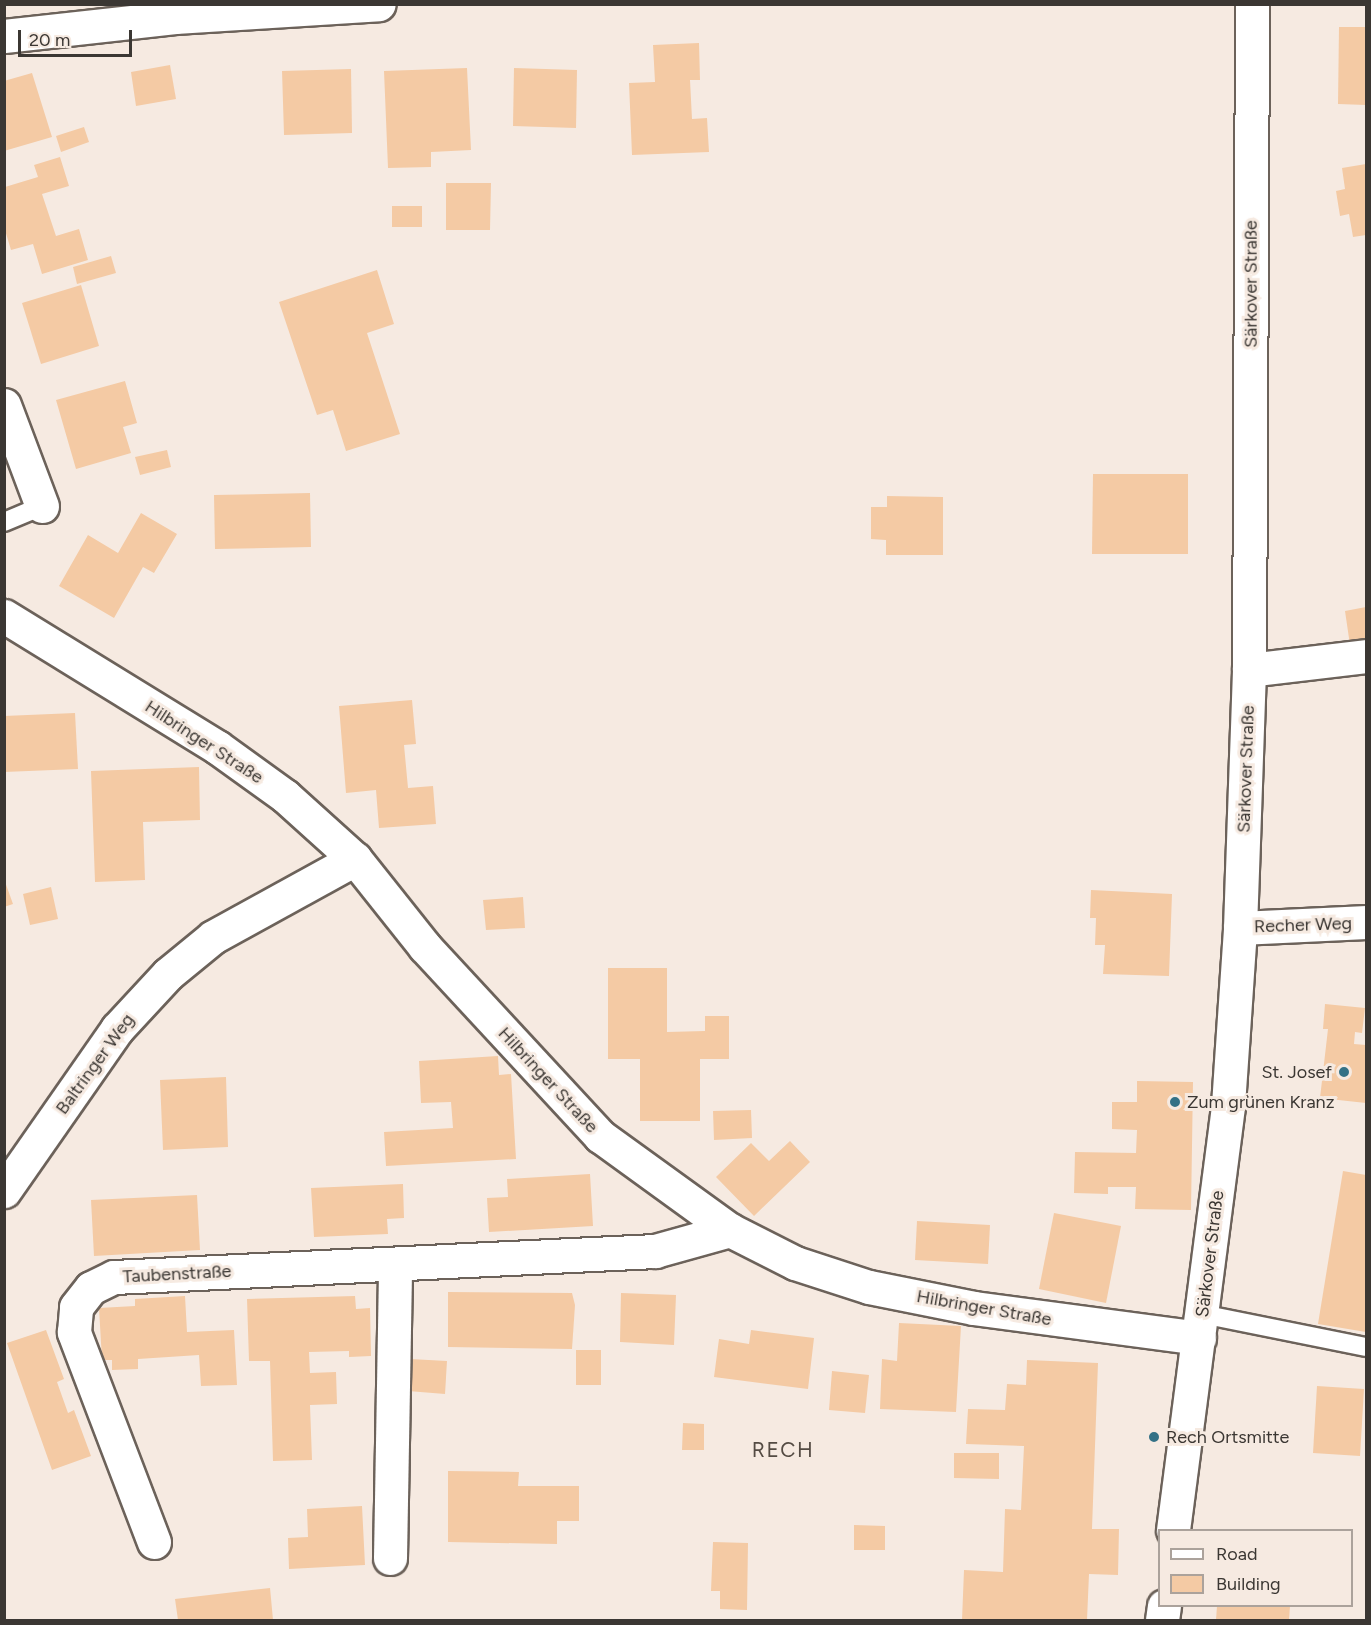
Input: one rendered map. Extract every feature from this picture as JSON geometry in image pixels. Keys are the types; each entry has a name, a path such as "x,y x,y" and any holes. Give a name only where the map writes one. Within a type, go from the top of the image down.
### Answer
{"street":[{"path":"4,36 175,17 379,4"},
{"name":"Särkover Straße","path":"1173,1529 1228,1105 1240,928 1250,670 1252,4"},
{"path":"4,405 42,506"},
{"name":"Hilbringer Straße","path":"4,616 217,747 285,796 355,859 425,947 600,1136 730,1230 795,1263 869,1287 997,1311 1201,1326"},
{"path":"1250,670 1366,656"},
{"name":"Baltringer Weg","path":"4,1191 117,1029 168,974 213,937 355,859"},
{"name":"Recher Weg","path":"1240,928 1366,922"},
{"name":"Taubenstraße","path":"154,1542 74,1332 76,1307 91,1288 114,1277 655,1251 730,1230"},
{"path":"390,1558 395,1264"}],"lane":[{"path":"4,522 42,506"},
{"path":"1201,1326 1366,1347"}],"building":[{"path":"1339,27 1366,27 1366,105 1338,104"},
{"path":"699,43 700,80 690,80 692,119 707,118 709,152 632,155 629,83 655,82 653,45"},
{"path":"170,65 176,99 136,106 131,72"},
{"path":"467,68 471,150 431,152 431,167 388,168 384,71"},
{"path":"514,68 577,70 576,128 513,126"},
{"path":"351,69 352,133 284,135 282,71"},
{"path":"32,73 52,137 4,151 4,81"},
{"path":"84,127 89,142 61,152 56,136"},
{"path":"60,157 69,186 42,194 56,236 79,229 88,260 42,274 33,244 11,250 5,230 5,187 38,177 34,165"},
{"path":"1366,164 1366,235 1353,237 1349,214 1340,216 1336,191 1345,189 1342,168"},
{"path":"446,183 491,183 490,230 446,230"},
{"path":"392,206 422,206 422,227 392,227"},
{"path":"111,256 116,273 77,284 73,267"},
{"path":"377,270 394,324 367,333 400,434 346,451 333,410 317,415 279,302"},
{"path":"81,285 99,346 41,364 22,303"},
{"path":"125,381 137,423 123,427 131,453 76,469 56,400"},
{"path":"167,450 171,467 140,475 135,457"},
{"path":"1093,474 1188,474 1188,554 1092,554"},
{"path":"310,493 311,547 215,549 214,495"},
{"path":"887,496 943,497 943,555 886,555 886,540 871,539 871,507 887,507"},
{"path":"141,513 177,534 154,573 143,567 114,618 59,586 88,535 118,553"},
{"path":"1366,607 1366,643 1350,645 1345,611"},
{"path":"412,700 416,744 404,745 408,788 433,786 436,824 379,828 376,790 346,793 339,706"},
{"path":"75,713 78,769 4,772 4,716"},
{"path":"199,767 200,820 143,822 145,880 95,882 91,771"},
{"path":"4,879 13,904 4,907"},
{"path":"51,887 58,919 30,925 23,894"},
{"path":"1091,890 1172,894 1169,976 1103,974 1105,945 1095,945 1096,918 1090,918"},
{"path":"523,897 525,928 486,930 483,900"},
{"path":"608,968 667,968 667,1032 705,1031 705,1016 729,1016 729,1059 700,1059 700,1121 640,1121 640,1059 608,1059"},
{"name":"St. Josef","path":"1325,1004 1365,1008 1362,1033 1355,1032 1354,1044 1366,1045 1366,1103 1320,1098 1328,1029 1323,1029"},
{"path":"498,1056 499,1075 511,1074 516,1159 386,1166 384,1132 453,1128 451,1102 421,1103 419,1061"},
{"path":"226,1077 228,1147 163,1150 160,1080"},
{"path":"1137,1081 1193,1082 1191,1210 1135,1209 1136,1187 1108,1187 1108,1194 1074,1193 1075,1152 1136,1153 1137,1130 1112,1129 1112,1102 1137,1102"},
{"path":"751,1110 752,1138 714,1140 713,1111"},
{"path":"790,1141 810,1162 754,1216 716,1177 751,1143 769,1161"},
{"path":"1343,1171 1366,1175 1366,1332 1318,1324"},
{"path":"590,1174 593,1226 489,1232 487,1198 508,1197 507,1179"},
{"path":"403,1184 404,1218 387,1219 388,1234 314,1237 311,1188"},
{"path":"197,1195 200,1250 94,1256 91,1200"},
{"path":"1054,1213 1121,1226 1106,1303 1039,1289"},
{"path":"917,1221 990,1225 988,1264 915,1260"},
{"path":"448,1292 572,1293 575,1305 572,1349 448,1347"},
{"path":"621,1293 676,1295 674,1345 620,1342"},
{"path":"185,1296 187,1332 234,1330 237,1385 201,1386 199,1355 138,1359 138,1369 112,1370 112,1360 102,1360 99,1308 135,1306 135,1299"},
{"path":"355,1296 356,1309 370,1308 371,1356 349,1357 349,1351 309,1352 310,1373 336,1372 337,1404 310,1405 312,1460 273,1461 270,1361 249,1361 247,1299"},
{"path":"899,1323 961,1326 956,1412 880,1409 882,1359 897,1361"},
{"path":"46,1330 64,1379 57,1382 68,1413 74,1410 91,1456 52,1470 7,1343"},
{"path":"751,1330 814,1338 808,1389 714,1377 719,1339 749,1344"},
{"path":"576,1350 601,1350 601,1385 576,1385"},
{"path":"410,1359 447,1361 445,1394 408,1391"},
{"path":"1027,1360 1098,1363 1092,1529 1119,1529 1118,1575 1089,1574 1087,1620 962,1620 964,1570 1003,1572 1005,1509 1021,1510 1024,1446 966,1444 968,1409 1005,1410 1007,1384 1026,1385"},
{"path":"832,1371 869,1375 865,1413 829,1410"},
{"path":"1317,1386 1364,1389 1360,1456 1313,1453"},
{"path":"683,1423 704,1424 704,1450 682,1450"},
{"path":"954,1453 999,1453 999,1479 954,1478"},
{"path":"448,1471 519,1472 518,1486 579,1486 579,1521 557,1521 557,1544 448,1542"},
{"path":"362,1506 365,1565 289,1569 288,1538 308,1537 307,1509"},
{"path":"854,1525 885,1526 885,1550 854,1550"},
{"path":"713,1542 748,1543 747,1610 720,1609 720,1591 711,1591"},
{"path":"270,1588 273,1620 178,1620 175,1599"},
{"path":"1217,1607 1290,1607 1289,1620 1216,1620"}],"place":[{"name":"St. Josef","path":"1344,1072"},
{"name":"Zum grünen Kranz","path":"1175,1102"},
{"name":"Rech Ortsmitte","path":"1154,1437"}],"district":[{"name":"RECH","path":"783,1450"}]}
